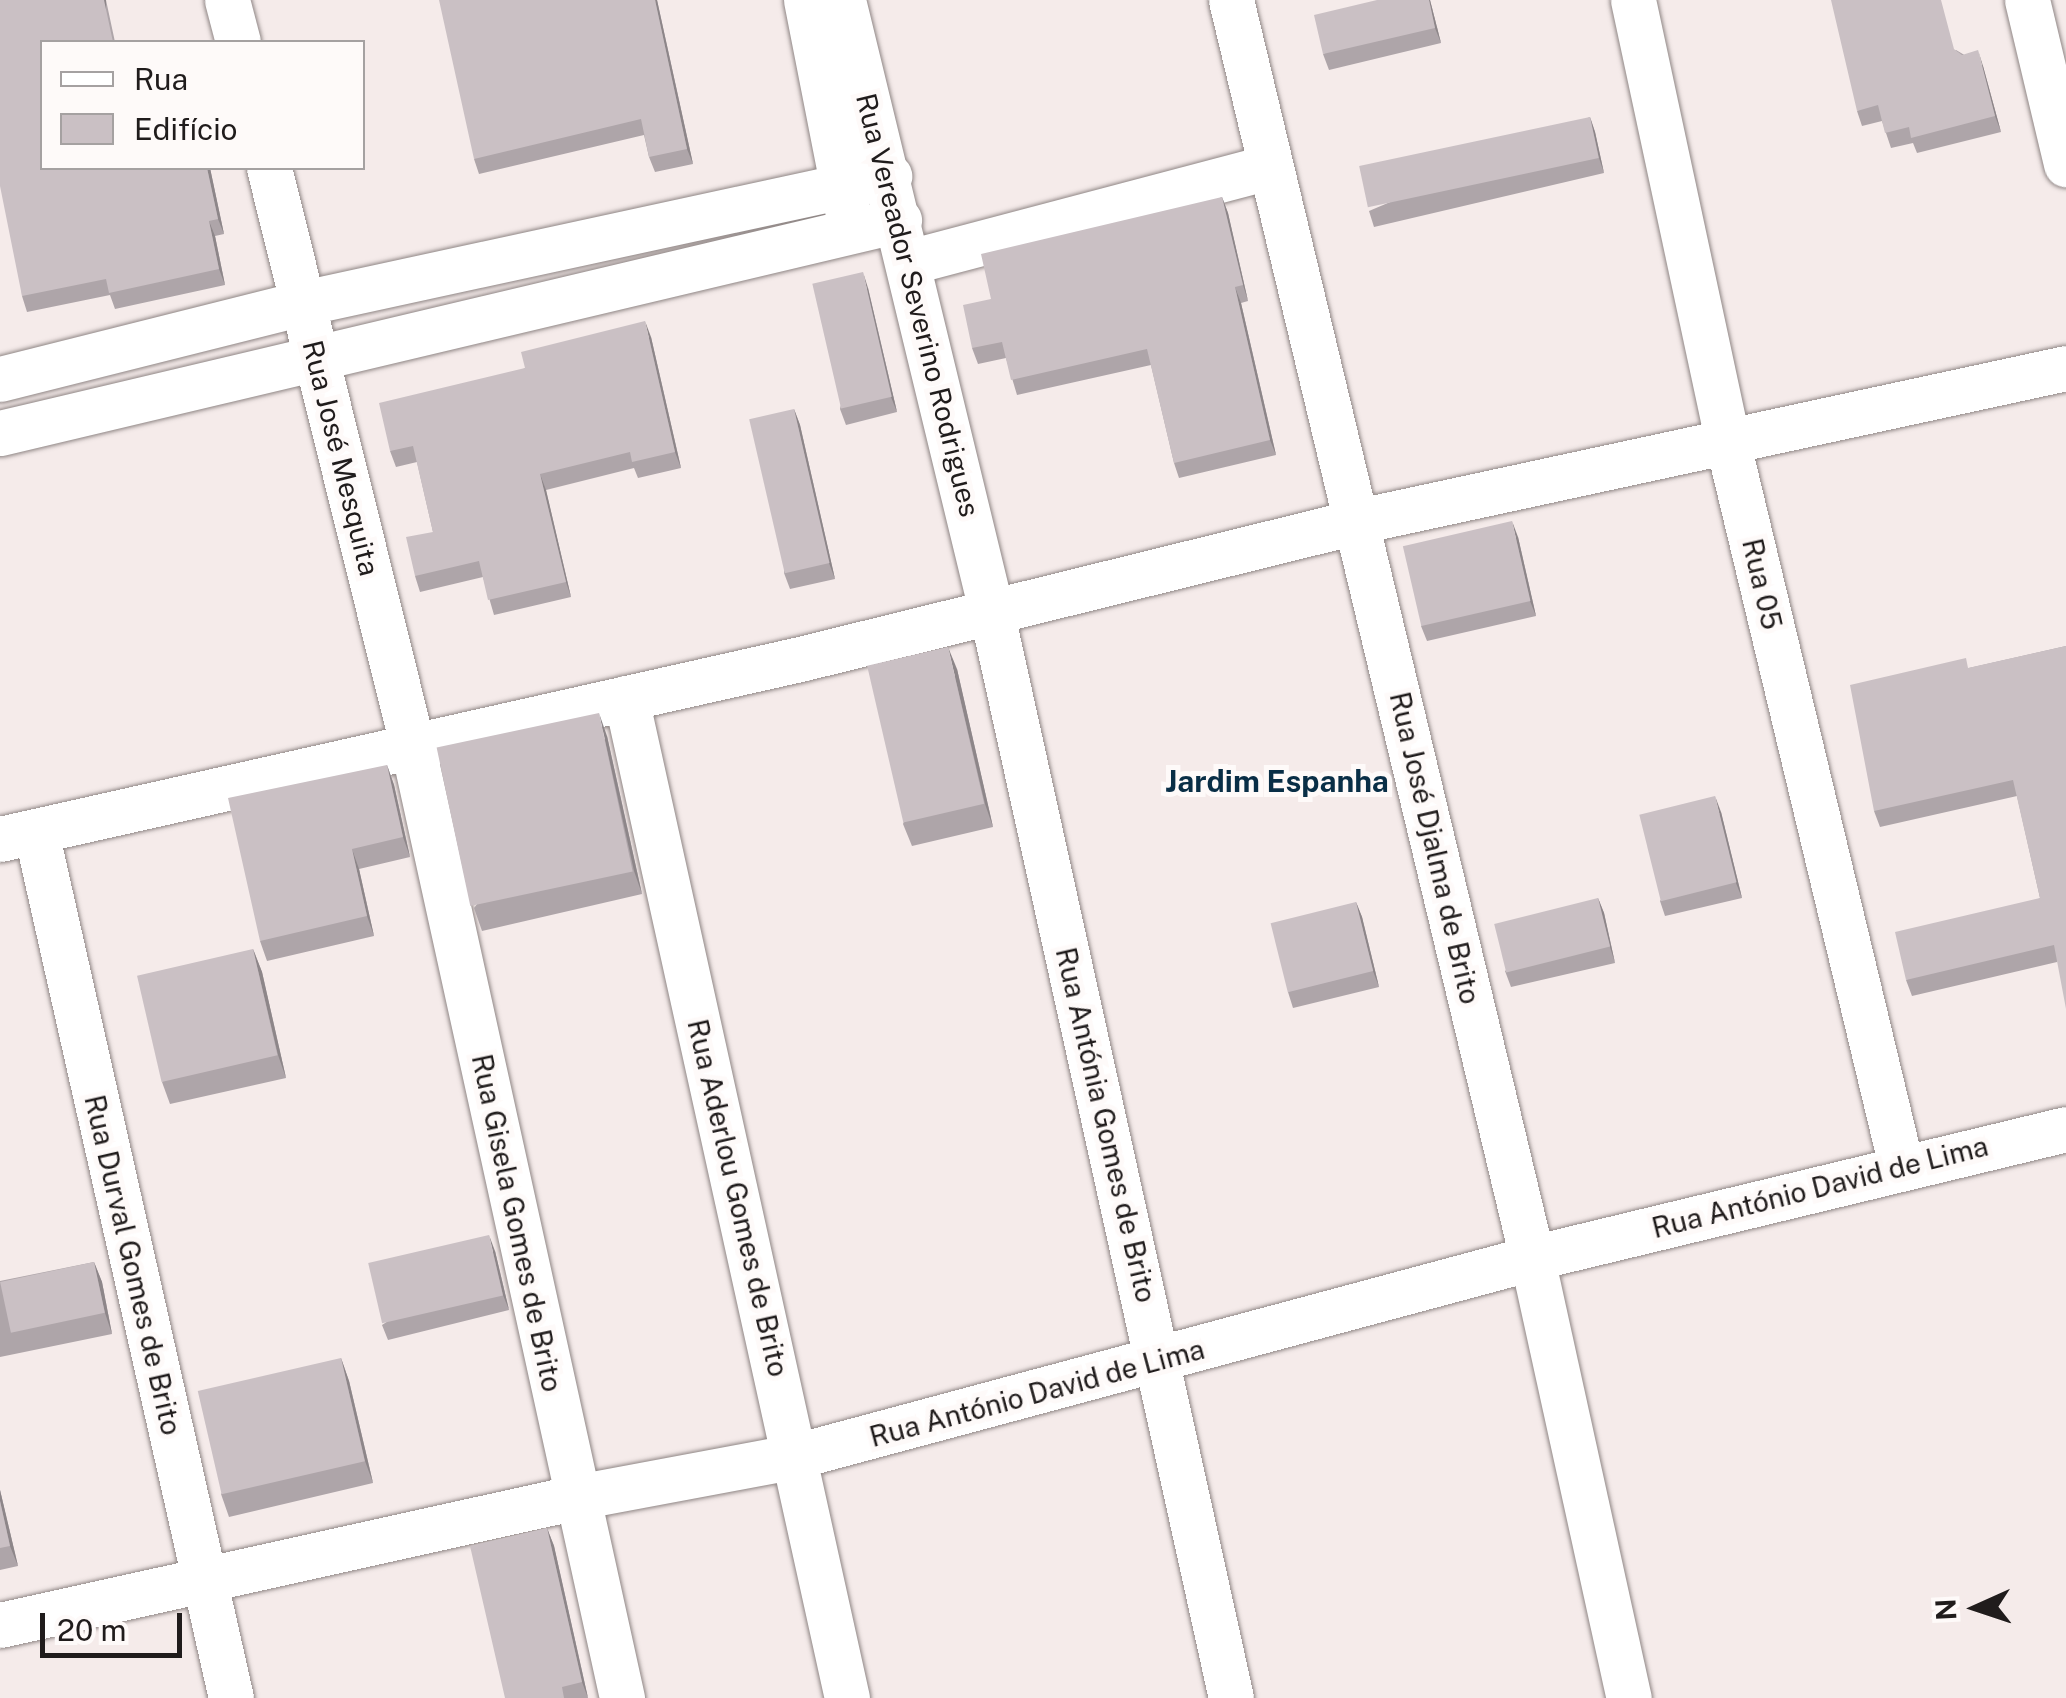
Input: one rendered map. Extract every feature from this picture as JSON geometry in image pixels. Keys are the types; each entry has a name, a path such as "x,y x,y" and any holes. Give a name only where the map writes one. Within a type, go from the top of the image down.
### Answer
{"street":[{"path":"227,0 237,40"},
{"name":"Rua Vereador Severino Rodrigues","path":"806,0 852,232"},
{"name":"Rua Vereador Severino Rodrigues","path":"843,0 889,176 991,610"},
{"name":"Rua José Djalma de Brito","path":"1231,0 1532,1258 1630,1698"},
{"name":"Rua 05","path":"1632,0 1727,440 1901,1166"},
{"path":"2028,0 2066,164"},
{"path":"0,432 852,232 904,241 1268,167"},
{"name":"Rua José Mesquita","path":"270,170 413,748"},
{"path":"0,379 304,304 889,176"},
{"path":"18,835 413,748 1358,521 2066,368"},
{"name":"Rua Antónia Gomes de Brito","path":"991,610 1231,1698"},
{"name":"Rua Aderlou Gomes de Brito","path":"626,698 847,1698"},
{"name":"Rua Gisela Gomes de Brito","path":"413,748 622,1698"},
{"name":"Rua Durval Gomes de Brito","path":"18,835 230,1698"},
{"name":"Rua António David de Lima","path":"0,1625 577,1497 796,1456 1159,1362 1532,1258 2066,1129"}],"building":[{"path":"0,0 104,0 113,40 40,40 40,170 207,170 218,219 209,221 219,269 109,293 106,279 22,296 0,186"},
{"path":"439,0 655,0 687,149 649,157 641,119 474,159"},
{"path":"1377,0 1429,0 1435,28 1323,54 1314,15"},
{"path":"1831,0 1941,0 1954,49 1962,55 1978,50 1995,116 1911,138 1909,127 1885,133 1878,105 1857,111"},
{"path":"1590,117 1599,158 1368,207 1359,166"},
{"path":"1222,197 1243,285 1235,287 1270,440 1174,463 1147,349 1011,380 1002,342 972,348 963,305 991,299 981,254"},
{"path":"863,272 892,397 841,408 812,284"},
{"path":"645,321 675,452 632,462 630,452 540,474 566,582 488,600 479,561 415,576 406,537 433,532 413,446 390,451 379,403 525,368 521,352"},
{"path":"794,409 830,563 785,573 749,419"},
{"path":"1512,521 1530,601 1421,626 1403,546"},
{"path":"2066,646 2066,1009 2054,945 1906,980 1895,932 2040,898 2013,780 1874,811 1850,685 1966,658 1968,668"},
{"path":"948,647 984,804 903,823 867,666"},
{"path":"599,713 633,871 470,906 437,748"},
{"path":"387,765 403,837 352,849 367,916 260,941 228,798"},
{"path":"1715,796 1737,882 1661,901 1639,815"},
{"path":"1598,898 1610,947 1506,972 1494,924"},
{"path":"1356,902 1373,971 1288,992 1271,923"},
{"path":"253,949 278,1055 162,1082 137,976"},
{"path":"489,1235 503,1295 382,1323 368,1263"},
{"path":"94,1262 105,1313 11,1333 0,1282"},
{"path":"341,1358 365,1461 222,1494 198,1391"},
{"path":"0,1501 10,1546 0,1548"},
{"path":"547,1528 582,1682 562,1687 564,1698 505,1698 470,1546"}],"district":[{"name":"Jardim Espanha","path":"1277,781"}]}
